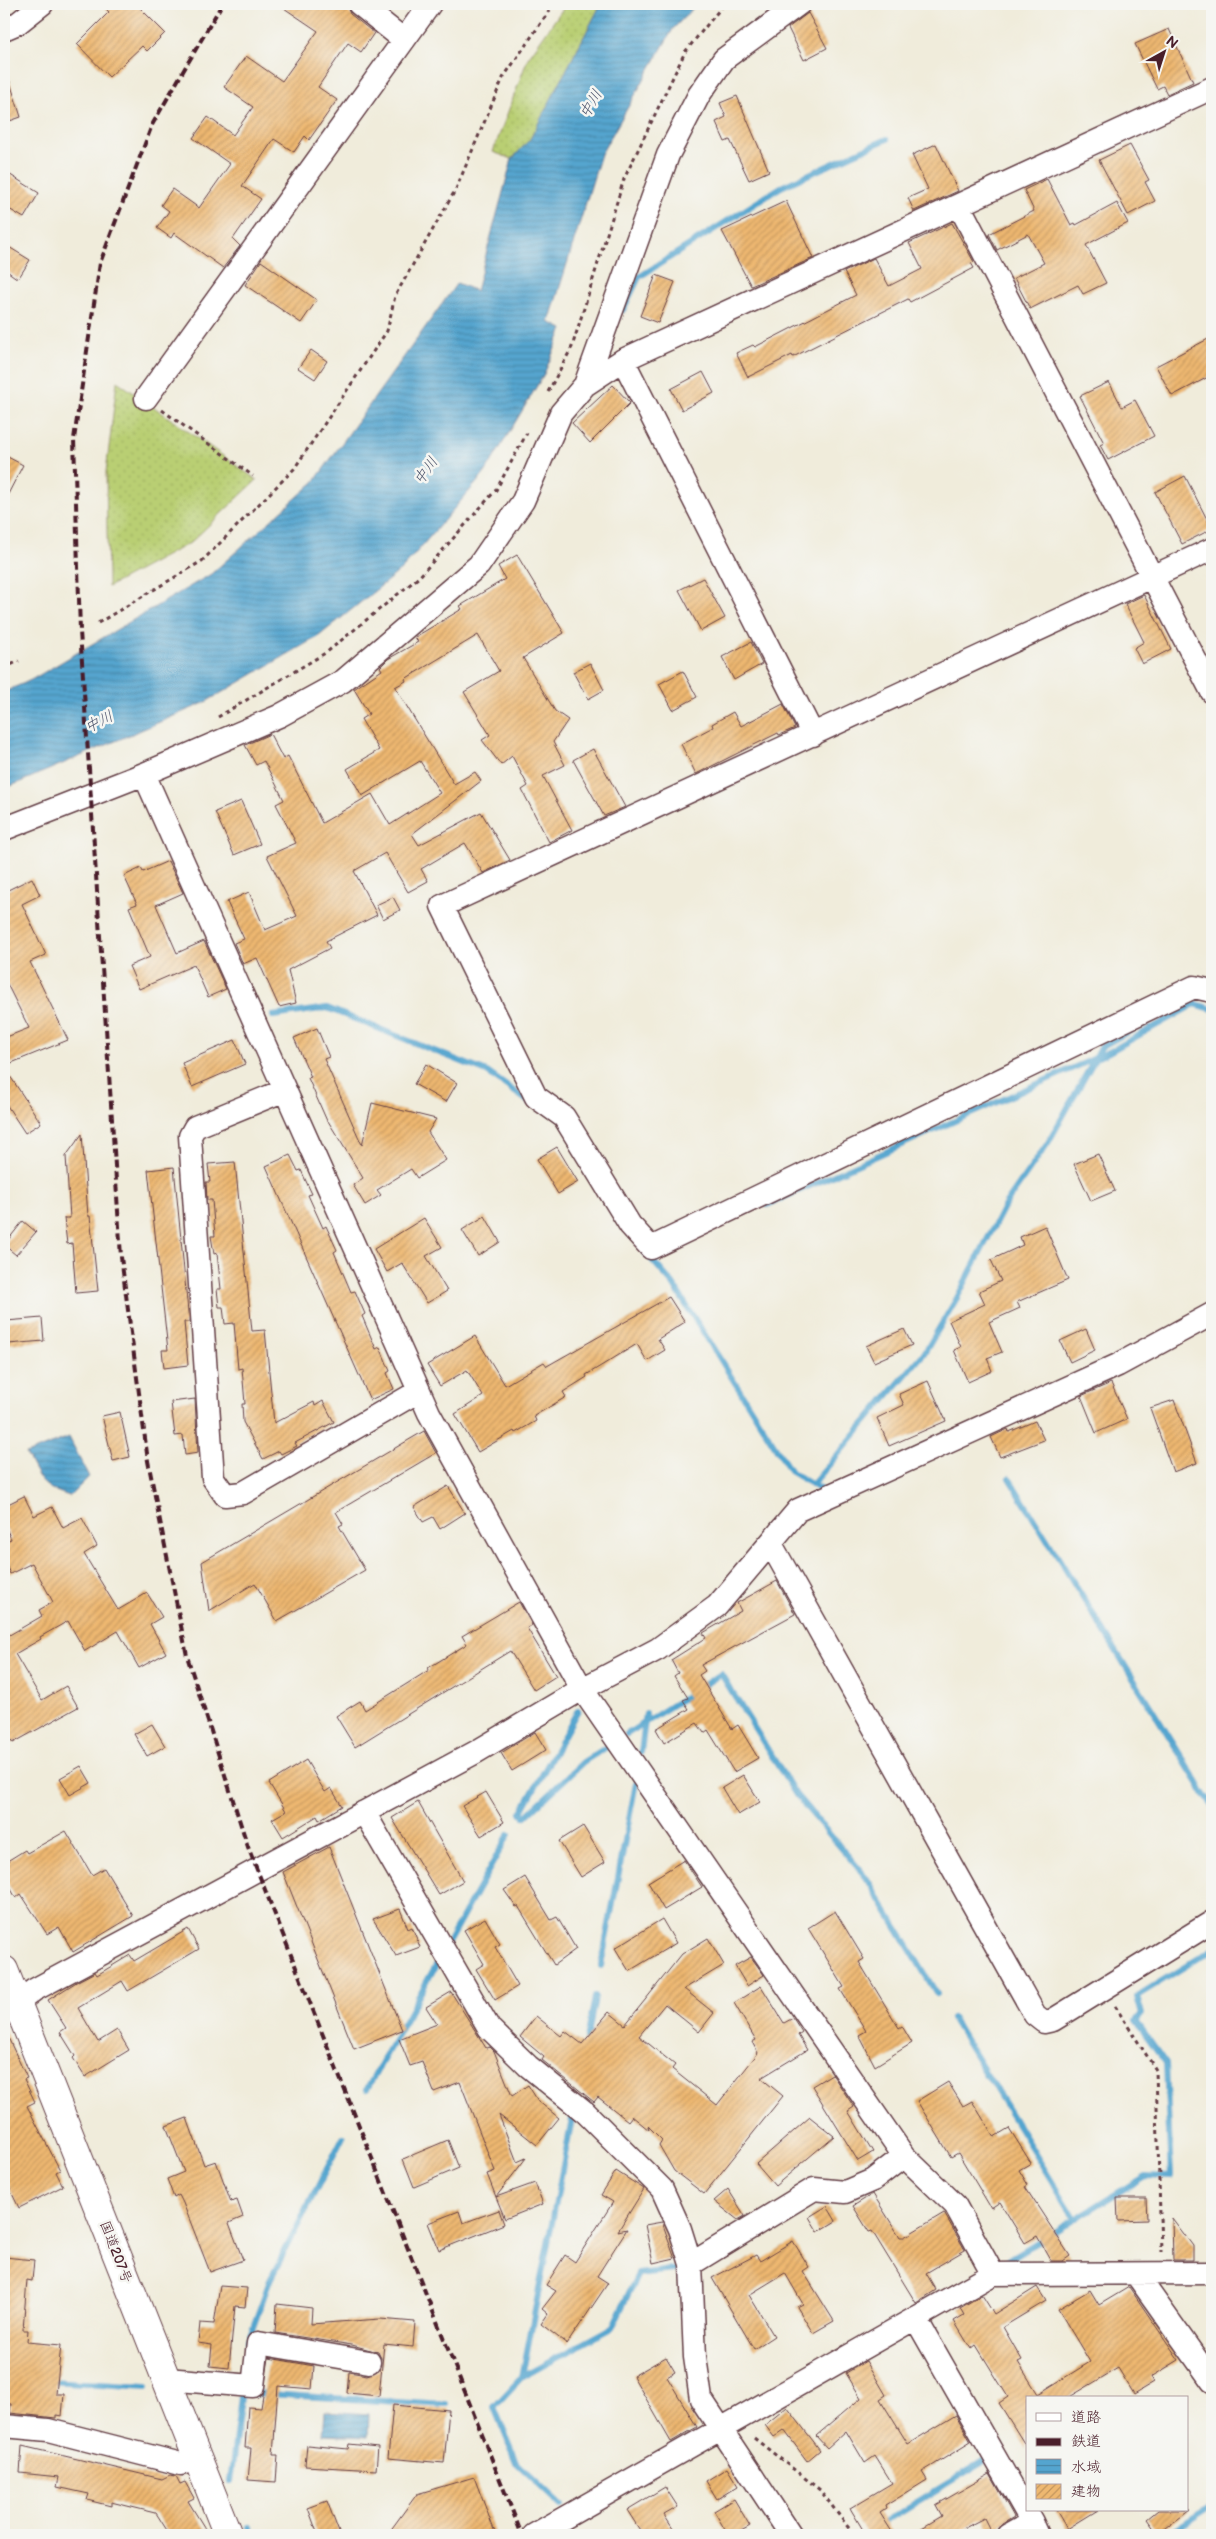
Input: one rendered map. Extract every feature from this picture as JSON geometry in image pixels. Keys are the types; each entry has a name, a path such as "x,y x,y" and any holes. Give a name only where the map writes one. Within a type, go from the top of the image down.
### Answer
{"highway":[{"name":"国道207号","path":"4,1970 11,2008 166,2379 228,2535"}],"street":[{"path":"4,29 18,23 42,4"},
{"path":"358,4 396,34"},
{"path":"146,398 396,34 430,4"},
{"path":"585,385 668,155 699,95 724,59 799,4"},
{"path":"4,830 144,774 279,716 343,681 479,565 523,501 561,413 585,385 623,360 1212,88"},
{"path":"959,205 1212,692"},
{"path":"623,360 813,735"},
{"path":"1212,549 442,906 536,1097 564,1117 630,1225 651,1248 1194,987 1212,991"},
{"path":"144,774 433,1421 582,1689 904,2156 955,2205 994,2274"},
{"path":"285,1090 195,1127 190,1136 213,1478 225,1495 244,1494 419,1391"},
{"path":"11,2008 42,1985 476,1752 582,1689 658,1649 717,1606 798,1510 1118,1365 1212,1314"},
{"path":"771,1544 1035,2015 1044,2022 1053,2020 1212,1922"},
{"path":"364,1812 489,2028 528,2066 586,2113 662,2189 680,2229 691,2264 695,2357 701,2399 728,2426 791,2535"},
{"path":"691,2264 814,2189 845,2192 873,2180 904,2156"},
{"path":"534,2535 994,2274 1212,2273"},
{"path":"1136,2274 1212,2381"},
{"path":"916,2319 1035,2529 1009,2535"},
{"path":"166,2379 253,2386 258,2344 369,2362"},
{"path":"4,2426 48,2430 181,2464 198,2459"}],"path":[{"path":"98,623 202,561 294,469 387,331 396,296 456,189 503,78 554,4"},
{"path":"546,398 572,347 624,179 685,52 724,4"},
{"path":"146,398 253,476"},
{"path":"215,718 327,652 419,577 496,490 528,432"},
{"path":"4,668 19,661"},
{"path":"1103,1989 1156,2070 1162,2273"},
{"path":"728,2426 820,2490 854,2535"}],"green space":[{"path":"566,4 601,4 530,140 512,159 493,152 528,58"},
{"path":"117,381 257,480 190,543 108,587 106,472"}],"water":[{"name":"中川","path":"601,4 697,4 673,29 601,154 549,322 563,329 544,374 485,473 402,569 319,636 204,703 4,789 4,692 31,680 211,574 314,482 457,283 476,291 512,159 530,139"},
{"path":"69,1437 89,1477 70,1496 60,1493 42,1482 26,1454"},
{"path":"325,2411 369,2414 368,2437 323,2435"}],"building":[{"path":"101,4 136,4 165,33 147,51 142,46 109,77 77,44 109,12"},
{"path":"278,4 346,4 350,14 374,33 361,52 348,43 318,87 337,100 309,140 305,136 294,152 274,139 242,186 261,199 233,239 240,246 223,268 174,233 171,238 157,228 169,211 161,205 172,189 199,208 230,164 193,138 208,117 233,135 253,107 224,87 246,56 282,81 318,31"},
{"path":"808,13 827,48 804,60 788,28"},
{"path":"1169,29 1193,82 1167,94 1163,86 1157,89 1135,44"},
{"path":"7,73 21,117 4,123 4,74"},
{"path":"737,96 769,171 749,180 730,140 725,142 716,122 726,117 720,103"},
{"path":"936,144 958,191 914,211 908,198 928,189 912,155"},
{"path":"1130,145 1149,180 1145,182 1155,201 1128,215 1099,160"},
{"path":"4,171 39,193 24,218 4,206"},
{"path":"1047,179 1071,225 1075,223 1076,225 1117,203 1128,223 1086,245 1106,283 1083,294 1078,285 1030,309 1014,278 1044,263 1028,234 997,250 989,234 1034,211 1024,190"},
{"path":"786,201 813,258 751,286 722,231"},
{"path":"952,223 974,262 971,263 974,268 910,302 908,299 793,357 792,355 748,377 736,353 753,345 755,347 856,295 844,272 874,258 889,286 922,269 909,243"},
{"path":"4,244 30,260 18,279 4,269"},
{"path":"261,261 317,300 301,323 245,285"},
{"path":"656,275 675,282 658,323 640,316"},
{"path":"1212,337 1212,375 1172,396 1156,366"},
{"path":"311,350 327,361 315,379 298,368"},
{"path":"703,372 714,393 682,410 671,389"},
{"path":"1109,382 1122,407 1135,400 1154,436 1108,460 1100,445 1104,443 1080,396"},
{"path":"613,385 630,403 590,443 572,423"},
{"path":"4,455 23,465 4,502"},
{"path":"1185,476 1212,529 1182,544 1155,492"},
{"path":"517,555 564,633 523,658 555,711 568,720 553,742 565,765 543,776 572,830 549,842 522,790 528,786 512,756 501,765 482,740 490,735 464,692 499,671 478,635 395,687 454,784 475,772 481,781 412,834 419,845 481,812 510,860 483,873 465,843 421,869 428,881 408,892 385,853 354,871 377,915 326,941 330,948 288,970 296,1003 279,1007 257,958 243,964 234,943 244,939 227,902 249,892 265,930 297,916 267,856 296,843 276,804 284,800 264,761 256,765 245,745 270,734 283,759 288,756 322,823 372,794 390,825 440,793 420,761 362,796 347,769 379,750 361,719 369,714 354,689 382,670 380,667 388,659 418,642 415,637 462,609 460,606 505,579 498,566"},
{"path":"703,578 725,618 701,631 679,590"},
{"path":"1144,595 1171,649 1142,664 1134,648 1144,642 1125,604"},
{"path":"751,642 762,664 734,680 722,657"},
{"path":"590,663 604,690 588,699 573,672"},
{"path":"683,671 697,697 673,710 659,684"},
{"path":"783,704 795,728 779,735 778,733 696,774 681,744 713,727 712,724 733,712 741,726"},
{"path":"593,749 625,807 604,816 573,760"},
{"path":"241,801 260,844 234,855 215,812"},
{"path":"168,861 183,893 156,905 177,953 204,941 226,989 208,997 194,965 139,989 129,966 150,957 129,907 137,904 124,876 141,868 143,872"},
{"path":"32,878 40,895 22,904 46,955 30,962 68,1040 4,1066 4,1038 29,1028 4,978 4,892"},
{"path":"393,897 400,910 383,919 376,905"},
{"path":"317,1028 329,1057 324,1059 362,1145 372,1103 436,1119 428,1132 446,1160 417,1178 411,1169 377,1190 381,1195 365,1205 353,1185 363,1178 327,1121 308,1078 311,1077 294,1038"},
{"path":"235,1040 245,1064 192,1087 182,1063"},
{"path":"426,1064 457,1083 446,1102 414,1084"},
{"path":"4,1067 41,1123 25,1133 4,1101"},
{"path":"82,1134 88,1216 90,1216 98,1291 76,1293 72,1243 67,1244 64,1218 70,1218 66,1156"},
{"path":"557,1147 578,1182 558,1194 537,1159"},
{"path":"1098,1154 1115,1191 1091,1201 1074,1164"},
{"path":"290,1155 298,1171 301,1170 312,1194 308,1195 323,1228 326,1226 337,1250 334,1252 351,1292 355,1291 365,1314 362,1316 376,1349 380,1347 390,1371 387,1373 394,1389 370,1400 266,1166"},
{"path":"235,1162 252,1331 265,1330 274,1423 314,1402 315,1406 323,1401 334,1422 295,1443 297,1446 281,1454 279,1451 263,1459 243,1422 242,1404 245,1404 242,1368 238,1369 234,1323 225,1324 223,1307 219,1307 217,1289 221,1289 217,1253 214,1254 211,1236 215,1236 212,1200 207,1200 206,1182 210,1182 208,1164"},
{"path":"174,1167 189,1322 184,1322 188,1365 164,1368 162,1350 168,1350 148,1170"},
{"path":"485,1216 500,1242 478,1256 462,1230"},
{"path":"424,1218 442,1247 426,1256 447,1291 427,1303 402,1263 387,1272 374,1249"},
{"path":"23,1221 36,1232 16,1255 4,1245"},
{"path":"1045,1226 1068,1280 1017,1302 1020,1308 989,1322 1002,1352 987,1358 992,1371 968,1382 954,1350 961,1347 949,1321 985,1304 979,1291 1001,1281 991,1260 1023,1245 1020,1237"},
{"path":"669,1297 685,1322 658,1339 665,1350 647,1361 637,1344 586,1375 587,1377 563,1392 566,1397 534,1416 536,1421 515,1433 514,1431 478,1452 455,1414 483,1396 467,1370 440,1386 427,1365 475,1336 505,1385 544,1362 547,1366"},
{"path":"42,1318 44,1341 8,1344 6,1321"},
{"path":"904,1329 912,1345 874,1362 866,1346"},
{"path":"1086,1329 1095,1350 1070,1362 1060,1341"},
{"path":"928,1381 946,1421 889,1446 877,1418 904,1405 899,1394"},
{"path":"1111,1383 1127,1419 1096,1433 1081,1396"},
{"path":"195,1399 198,1453 185,1455 183,1435 175,1436 171,1402"},
{"path":"1174,1400 1197,1463 1173,1472 1150,1408"},
{"path":"120,1412 130,1457 113,1461 102,1416"},
{"path":"1035,1421 1044,1440 1000,1457 991,1437 1008,1429 1009,1432"},
{"path":"424,1431 436,1453 336,1512 343,1524 339,1526 365,1570 277,1621 255,1583 209,1611 202,1562"},
{"path":"448,1486 465,1513 440,1529 433,1517 423,1522 414,1507"},
{"path":"24,1496 34,1516 52,1507 63,1528 82,1518 97,1546 84,1554 118,1610 147,1593 162,1617 150,1624 166,1653 139,1668 118,1631 85,1651 68,1621 40,1637 41,1639 15,1654 42,1700 66,1686 78,1707 13,1743 4,1728 4,1634 6,1637 42,1616 39,1610 53,1602 32,1563 10,1574 4,1561 4,1542 11,1539 4,1524 4,1506"},
{"path":"777,1581 795,1614 701,1665 705,1671 699,1675 732,1729 738,1725 758,1758 734,1772 708,1730 704,1733 697,1723 664,1743 656,1729 689,1709 683,1700 688,1698 674,1676 678,1673 671,1660 706,1638 703,1633 741,1611 737,1603"},
{"path":"519,1602 532,1625 527,1628 556,1676 534,1690 510,1651 355,1747 336,1716 360,1701 365,1710 467,1644 462,1636"},
{"path":"152,1724 165,1746 147,1756 134,1734"},
{"path":"535,1732 546,1750 512,1771 501,1753"},
{"path":"306,1760 325,1792 331,1788 342,1806 319,1820 317,1816 283,1837 272,1819 286,1811 269,1783"},
{"path":"81,1766 91,1783 70,1795 60,1778"},
{"path":"743,1775 760,1802 738,1815 722,1788"},
{"path":"486,1792 504,1822 481,1836 462,1806"},
{"path":"418,1802 463,1881 439,1895 392,1818"},
{"path":"583,1826 605,1862 581,1877 559,1841"},
{"path":"66,1831 92,1875 104,1868 133,1916 73,1952 59,1927 47,1934 21,1894 16,1898 4,1877 4,1863 25,1850 27,1853"},
{"path":"329,1847 402,2030 354,2049 283,1872"},
{"path":"684,1860 702,1887 664,1910 648,1882"},
{"path":"525,1877 551,1920 557,1917 576,1949 554,1965 518,1906 516,1907 504,1890"},
{"path":"400,1909 408,1929 412,1927 420,1947 396,1956 373,1919"},
{"path":"835,1911 864,1959 859,1962 899,2028 902,2026 912,2043 875,2066 859,2035 866,2031 840,1989 844,1987 808,1928"},
{"path":"485,1918 500,1944 495,1947 518,1986 495,2000 476,1969 484,1964 464,1930"},
{"path":"662,1919 676,1943 629,1971 615,1948"},
{"path":"188,1929 199,1949 128,1991 122,1981 78,2008 98,2042 117,2030 129,2050 85,2077 60,2032 66,2028 48,2000 78,1981 95,1972 97,1975 130,1955 134,1961"},
{"path":"708,1938 724,1965 684,1989 714,2013 699,2032 665,2004 639,2036 675,2065 672,2069 717,2105 758,2053 752,2042 756,2040 734,2003 761,1986 784,2023 793,2018 802,2032 798,2035 807,2050 761,2078 783,2096 704,2194 674,2171 659,2145 662,2140 648,2126 649,2130 632,2116 628,2121 598,2097 594,2102 542,2060 544,2057 520,2037 536,2016 561,2036 565,2031 582,2044 609,2012 625,2025 682,1954"},
{"path":"751,1957 764,1975 747,1986 735,1966"},
{"path":"451,1992 486,2048 490,2047 494,2051 512,2096 528,2085 538,2101 559,2118 537,2145 499,2115 517,2162 526,2158 496,2197 487,2174 495,2171 460,2082 434,2092 422,2062 410,2066 399,2039 437,2024 426,2007"},
{"path":"4,2029 27,2078 24,2079 35,2102 27,2106 60,2170 56,2172 63,2186 19,2208 4,2177"},
{"path":"832,2074 854,2107 848,2111 873,2152 858,2161 812,2086"},
{"path":"948,2082 963,2106 972,2101 994,2137 1009,2128 1031,2163 1019,2170 1028,2185 1025,2187 1070,2256 1063,2261 1051,2261 1037,2236 1025,2243 1000,2202 991,2208 958,2153 951,2157 917,2101"},
{"path":"810,2117 834,2136 775,2186 756,2164"},
{"path":"187,2118 204,2165 216,2161 231,2202 237,2200 243,2217 229,2223 243,2260 210,2272 183,2203 179,2195 174,2198 167,2179 184,2172 166,2126"},
{"path":"448,2140 459,2168 414,2187 403,2159"},
{"path":"616,2171 644,2189 618,2231 627,2229 597,2276 608,2283 567,2344 541,2324 548,2314 542,2309 556,2291 546,2285 565,2255 575,2262 613,2202 601,2195"},
{"path":"535,2183 543,2204 505,2219 496,2197"},
{"path":"728,2189 745,2216 738,2220 714,2201"},
{"path":"873,2194 900,2237 904,2237 944,2213 965,2250 926,2273 936,2290 916,2303 872,2231 869,2232 853,2206"},
{"path":"1117,2198 1146,2198 1147,2220 1118,2221"},
{"path":"827,2206 836,2221 818,2232 809,2217"},
{"path":"499,2210 504,2224 439,2250 428,2223 459,2211 463,2223"},
{"path":"1172,2218 1193,2246 1193,2260 1173,2260"},
{"path":"662,2222 675,2258 653,2263 645,2225"},
{"path":"793,2241 809,2267 803,2271 834,2321 813,2333 797,2307 803,2304 785,2273 749,2295 774,2336 754,2349 712,2278 756,2255 760,2261"},
{"path":"4,2257 34,2260 32,2281 27,2280 23,2330 28,2330 27,2342 61,2345 56,2394 64,2394 62,2416 56,2415 56,2418 10,2413 11,2404 4,2403"},
{"path":"220,2286 247,2288 245,2307 235,2306 229,2368 210,2366 212,2345 198,2343 200,2323 214,2324"},
{"path":"1037,2287 1046,2301 1003,2327 1022,2360 1018,2362 1038,2394 1090,2362 1058,2309 1090,2290 1099,2305 1129,2287 1179,2360 1151,2377 1154,2382 1134,2394 1118,2368 1071,2396 1026,2396 1026,2446 999,2403 1008,2397 976,2345 971,2349 954,2321 964,2315 960,2308 982,2295 994,2314"},
{"path":"277,2304 312,2308 311,2324 380,2319 415,2322 413,2347 384,2344 379,2396 347,2393 349,2372 367,2375 379,2370 381,2358 378,2352 352,2345 275,2333"},
{"path":"666,2357 675,2372 667,2377 697,2427 671,2442 633,2376"},
{"path":"269,2358 314,2366 312,2389 278,2386 273,2455 278,2455 276,2482 248,2480 251,2448 245,2448 248,2407 261,2408"},
{"path":"866,2361 886,2395 880,2399 908,2444 956,2415 971,2442 922,2472 927,2480 885,2506 886,2509 880,2513 894,2535 866,2535 850,2508 892,2483 875,2456 865,2463 846,2431 827,2448 816,2436 861,2398 846,2373"},
{"path":"393,2405 449,2410 444,2463 388,2458"},
{"path":"787,2407 820,2450 807,2461 784,2430 774,2437 765,2425"},
{"path":"349,2444 378,2447 376,2470 305,2466 307,2445 348,2449"},
{"path":"22,2446 162,2479 170,2475 176,2476 180,2484 185,2482 194,2498 188,2501 209,2535 170,2535 156,2513 111,2502 111,2506 87,2500 89,2494 57,2487 59,2477 20,2473"},
{"path":"727,2468 738,2486 717,2499 706,2481"},
{"path":"990,2474 1014,2517 1002,2524 997,2532 992,2534 984,2518 951,2535 910,2535 942,2516 936,2505"},
{"path":"474,2477 496,2535 387,2535 417,2494"},
{"path":"665,2487 678,2507 664,2515 677,2535 643,2535 627,2510"},
{"path":"734,2499 750,2526 734,2535 728,2535 714,2511"},
{"path":"327,2501 340,2535 318,2535 308,2508"},
{"path":"1057,2512 1095,2512 1067,2529"},
{"path":"1156,2512 1187,2512 1158,2534 1147,2519"}],"waterway":[{"path":"623,310 639,277 781,187 887,139"},
{"path":"767,1205 1109,1052 1195,1004 1212,1009"},
{"path":"273,1016 327,1008 487,1072 529,1102"},
{"path":"812,1485 925,1352 957,1298 1005,1205 1048,1143 1102,1046 1148,1021"},
{"path":"645,1252 673,1284 791,1472 823,1491"},
{"path":"1009,1478 1212,1806"},
{"path":"627,1734 721,1674 796,1795 866,1877 937,1994"},
{"path":"521,1813 578,1710"},
{"path":"641,1752 646,1713"},
{"path":"525,1817 583,1762 610,1745"},
{"path":"601,1966 636,1783"},
{"path":"448,1943 509,1834"},
{"path":"999,2263 1000,2265 1145,2176 1171,2177 1166,2063 1136,2021 1142,2014 1137,1996 1212,1950"},
{"path":"367,2089 436,1965"},
{"path":"586,2045 595,1997"},
{"path":"952,2018 1075,2219"},
{"path":"522,2377 573,2114"},
{"path":"248,2341 270,2280 343,2137"},
{"path":"562,2506 517,2463 494,2407 522,2377 612,2328 638,2274 683,2269"},
{"path":"50,2381 147,2387"},
{"path":"230,2482 242,2389"},
{"path":"252,2393 446,2405"},
{"path":"879,2525 989,2458"},
{"path":"1168,2535 1212,2506"},
{"path":"249,2527 253,2535"}],"railway":[{"path":"222,4 152,125 100,263 74,439 80,631 121,1257 148,1461 187,1656 248,1847 522,2535"}]}
